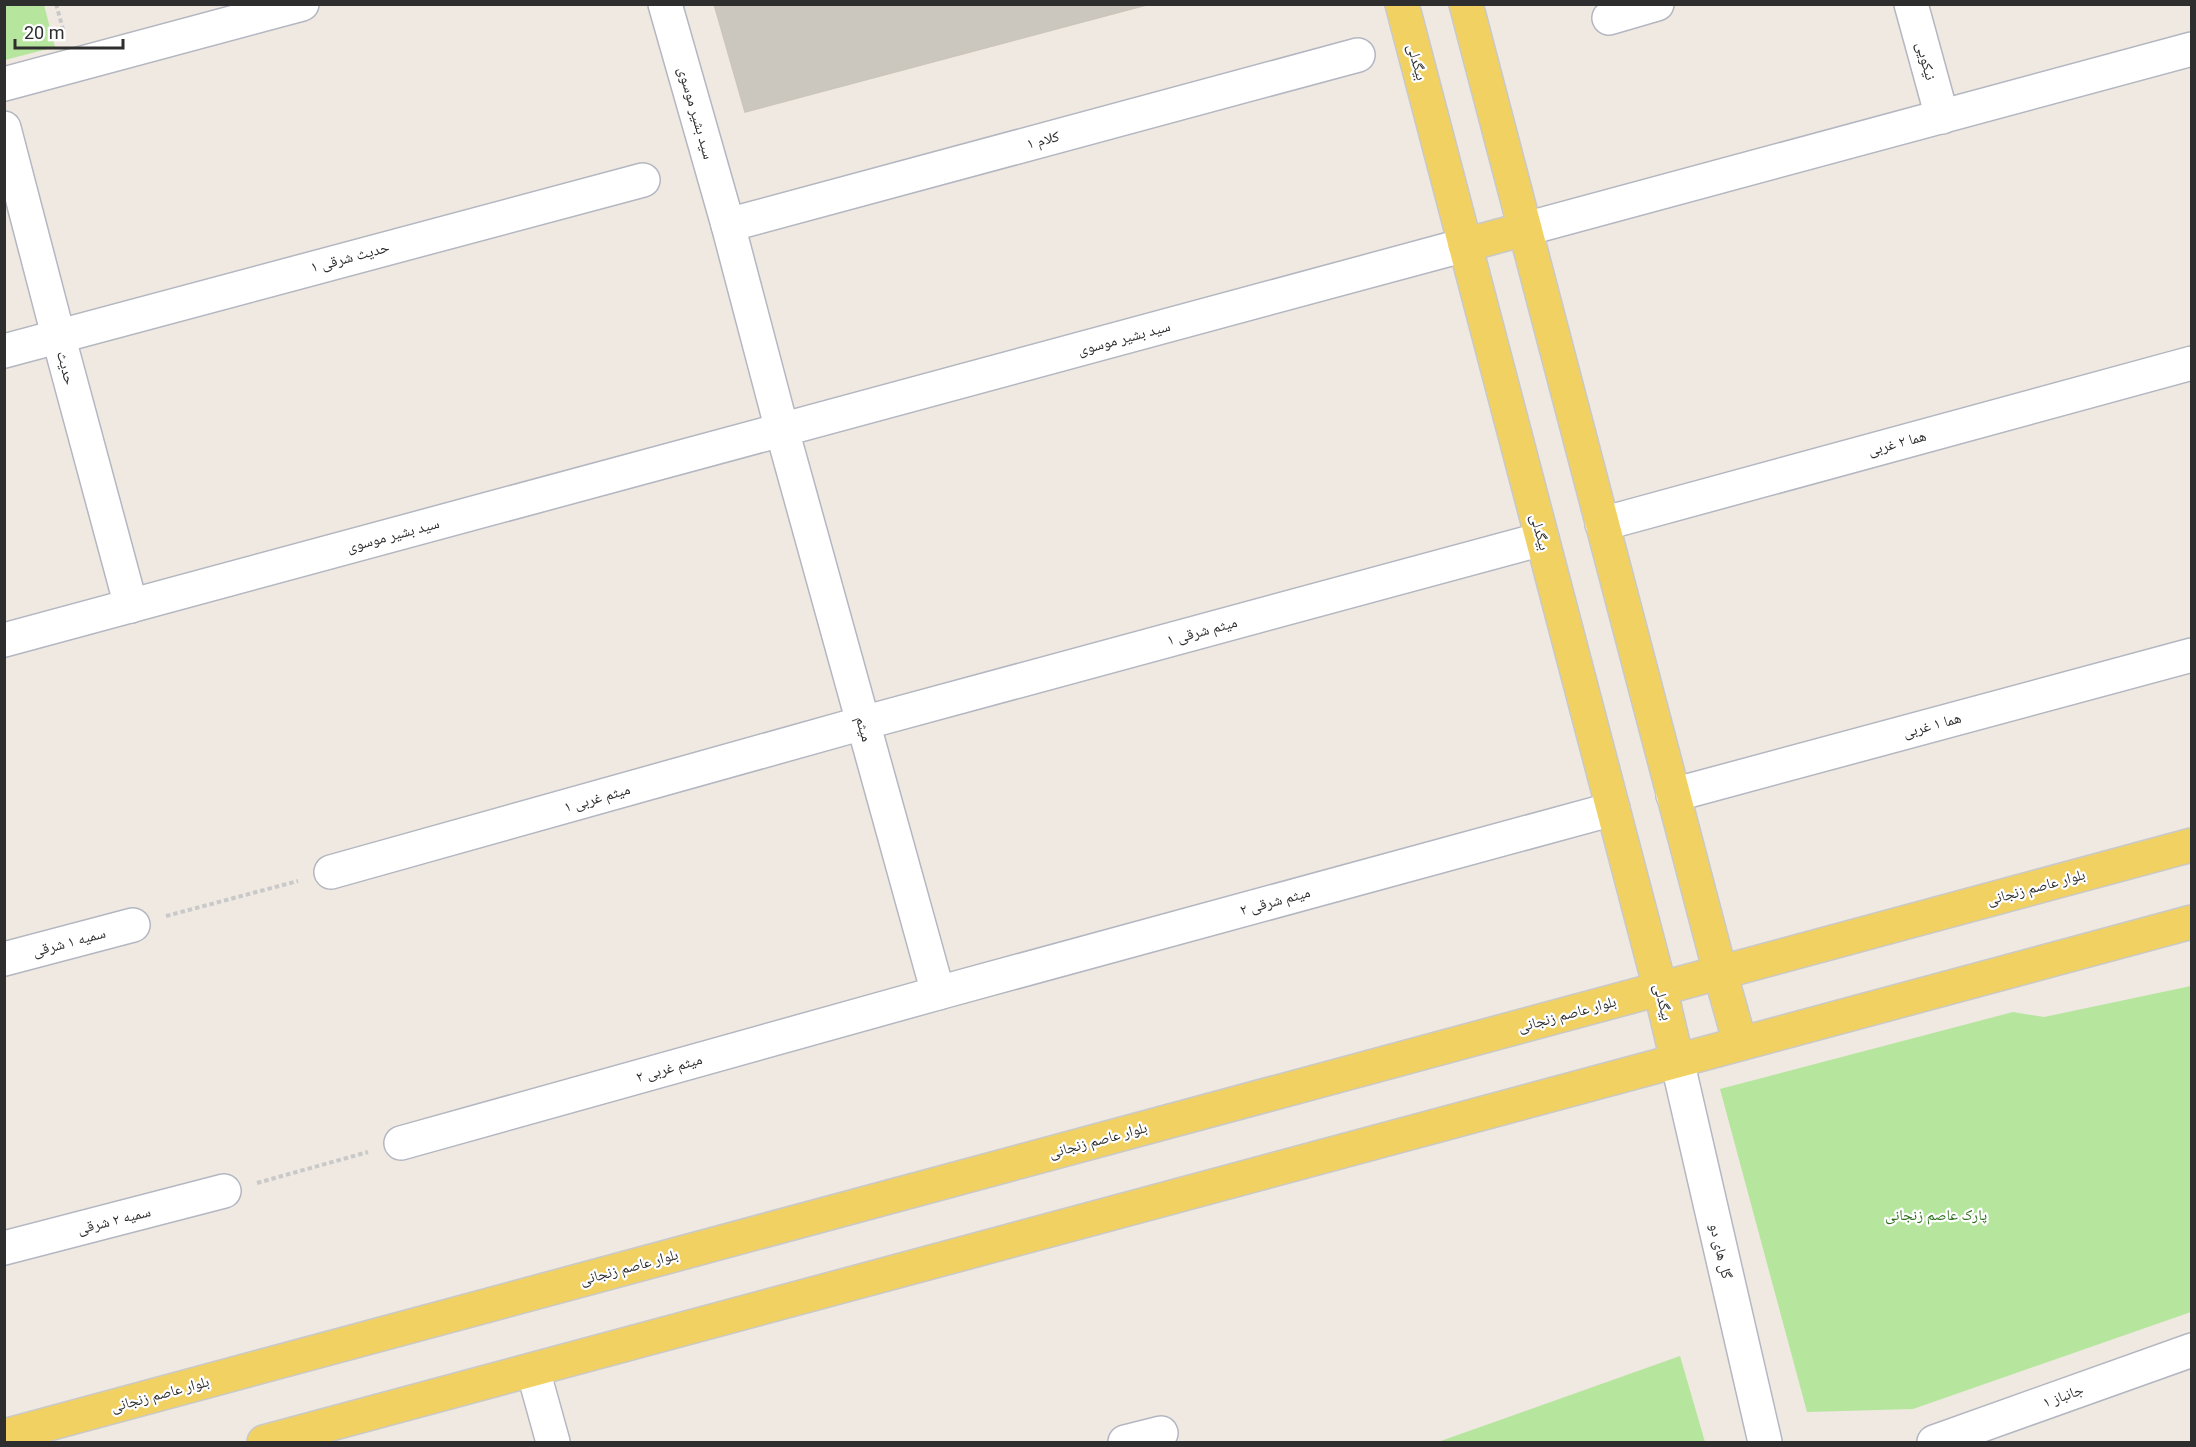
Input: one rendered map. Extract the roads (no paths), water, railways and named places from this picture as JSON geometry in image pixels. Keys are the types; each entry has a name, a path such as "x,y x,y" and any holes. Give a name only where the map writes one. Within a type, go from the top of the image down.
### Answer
{"main road":[{"name":"بیگدلی","path":"1402,4 1677,1060"},
{"path":"1466,4 1740,1043"},
{"path":"1465,245 1525,229"},
{"name":"بلوار عاصم زنجانی","path":"4,1436 2192,845"},
{"path":"264,1443 2192,922"}],"street":[{"path":"4,84 303,4"},
{"name":"سید بشیر موسوی","path":"664,4 728,225 782,430"},
{"path":"1609,18 1657,4"},
{"name":"نیکویی","path":"1911,4 1942,117"},
{"path":"1525,229 2192,49"},
{"name":"کلام ۱","path":"728,225 1358,55"},
{"name":"حدیث","path":"4,128 131,606"},
{"name":"حدیث شرقی ۱","path":"4,351 643,180"},
{"name":"سید بشیر موسوی","path":"4,640 1465,245"},
{"name":"هما ۲ غربی","path":"1602,524 2192,363"},
{"name":"میثم","path":"782,430 938,993"},
{"name":"میثم شرقی ۱","path":"863,723 1542,539"},
{"name":"هما ۱ غربی","path":"1673,795 2192,655"},
{"name":"میثم غربی ۱","path":"332,872 863,723"},
{"name":"میثم شرقی ۲","path":"938,993 1613,809"},
{"name":"سمیه ۱ شرقی","path":"4,959 133,925"},
{"name":"میثم غربی ۲","path":"400,1143 938,993"},
{"name":"گل های دو","path":"1677,1060 1765,1443"},
{"name":"سمیه ۲ شرقی","path":"4,1248 224,1191"},
{"name":"جانباز ۱","path":"1934,1443 2192,1350"},
{"path":"533,1370 553,1443"},
{"path":"1125,1443 1161,1433"}],"park label":[{"name":"پارک عاصم زنجانی","path":"1936,1215"}]}
